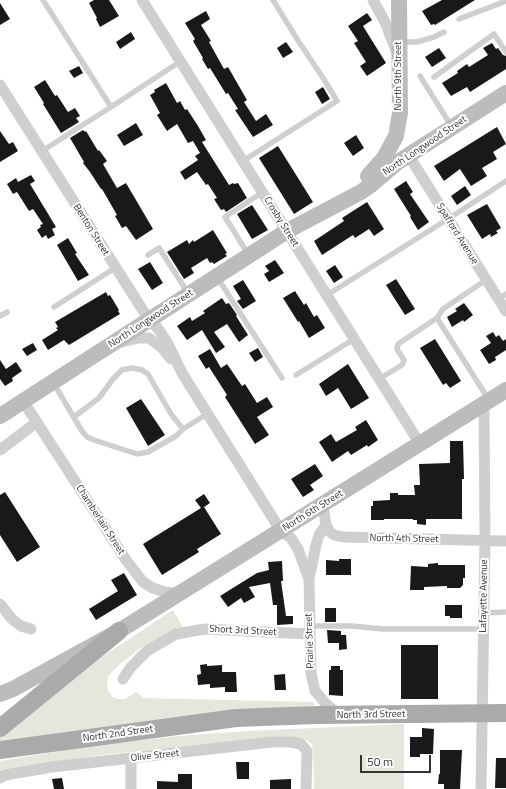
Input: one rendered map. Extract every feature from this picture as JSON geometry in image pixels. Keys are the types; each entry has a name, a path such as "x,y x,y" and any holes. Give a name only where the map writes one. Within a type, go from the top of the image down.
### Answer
{"main road":[{"name":"North 9th Street","path":"337,199 365,179 374,170 384,158 396,136 400,113 399,0"},
{"name":"North Longwood Street","path":"0,415 287,231 361,192 398,162 506,93"},
{"name":"North Longwood Street","path":"303,222 337,199"},
{"name":"North 6th Street","path":"0,694 13,689 119,631 506,390"},
{"path":"0,728 119,631"},
{"name":"North 3rd Street","path":"236,718 506,713"},
{"name":"North 2nd Street","path":"5,750 236,718"}],"street":[{"name":"Crosby Street","path":"142,0 420,444"},
{"path":"373,0 385,22 399,59"},
{"name":"Benton Street","path":"0,85 115,268 149,320 157,327 167,342 182,373 281,531"},
{"name":"Spafford Avenue","path":"409,156 486,280 502,296 506,311"},
{"name":"Benton Street","path":"112,343 139,338 149,338 162,348 182,373"},
{"name":"Chamberlain Street","path":"23,401 126,560 143,582 153,588 165,592 180,594"},
{"name":"Lafayette Avenue","path":"480,789 487,402"},
{"path":"0,450 37,422"},
{"path":"323,505 326,525"},
{"name":"North 4th Street","path":"326,525 329,531 334,535 343,537 506,541"},
{"name":"Prairie Street","path":"326,525 319,535 309,579 310,673 315,691 327,705 340,715"},
{"name":"Prairie Street","path":"281,531 291,538 298,549 309,579"},
{"path":"0,604 12,619 21,626 32,629"},
{"name":"Short 3rd Street","path":"123,679 131,667 147,651 176,634 205,629 309,630"},
{"name":"Olive Street","path":"0,778 5,775 52,767 272,742 291,742 301,744 307,751 306,789"},
{"path":"131,758 131,789"}],"lane":[{"path":"43,0 111,107"},
{"path":"243,161 337,101 273,0"},
{"path":"458,19 506,1"},
{"path":"399,42 417,42 434,37 444,32"},
{"path":"434,77 494,34 506,52"},
{"path":"42,151 181,61"},
{"path":"420,76 452,127"},
{"path":"327,295 506,181"},
{"path":"250,256 225,217 263,192"},
{"path":"148,255 158,248 189,294"},
{"path":"54,307 115,268"},
{"path":"217,276 282,378"},
{"path":"379,379 402,365 404,360 397,349 398,344 437,318 443,309 486,280"},
{"path":"0,316 7,312"},
{"path":"437,318 487,402"},
{"path":"296,375 354,339"},
{"path":"74,417 99,398 113,379 122,370 132,368 142,370 148,374 171,414 183,428"},
{"path":"53,382 88,437 137,454 148,452 176,436 183,428 207,414"},
{"path":"483,613 506,612"},
{"path":"309,630 352,626 383,629 483,629"}],"shaded area":[{"path":"173,610 184,629 142,647 121,663 109,675 107,683 108,691 113,697 125,699 136,692 144,698 313,702 316,705 0,744 0,736 88,666"},
{"path":"404,724 404,789 314,789 312,744 306,740 298,738 110,754 26,766 0,773 0,761 98,745 179,736 247,731"}],"building":[{"path":"94,0 109,0 119,16 100,27 89,3"},
{"path":"442,0 475,0 435,25 431,25 422,11"},
{"path":"0,3 10,19 0,25"},
{"path":"206,11 210,19 201,25 211,41 209,42 224,69 228,67 247,100 244,102 256,121 266,114 273,125 253,137 235,110 238,109 228,93 226,94 210,68 208,69 202,59 203,58 193,41 195,39 185,23"},
{"path":"367,13 372,20 363,26 386,63 367,76 360,66 366,62 354,43 358,41 348,26"},
{"path":"131,32 135,39 120,49 116,42"},
{"path":"286,42 293,52 283,58 277,48"},
{"path":"492,43 496,49 498,48 503,55 506,56 506,69 470,92 467,87 451,96 442,83 458,73 457,71 467,64 469,67 488,55 483,48"},
{"path":"439,48 446,58 432,67 425,57"},
{"path":"79,66 83,73 74,78 69,71"},
{"path":"45,80 55,96 57,95 68,112 75,108 80,116 76,118 79,122 61,133 34,87"},
{"path":"166,83 177,103 180,101 185,110 187,109 198,126 206,140 202,142 229,185 238,183 247,198 226,212 224,209 221,210 214,199 217,198 208,184 206,185 197,172 185,180 180,172 198,160 195,156 200,153 193,141 188,143 177,124 167,131 157,115 160,113 150,95 155,92 154,90"},
{"path":"323,87 330,99 322,104 315,92"},
{"path":"136,123 143,135 124,146 117,135"},
{"path":"497,127 506,144 493,152 497,159 482,168 487,176 471,186 460,169 444,181 434,166"},
{"path":"83,130 85,132 86,131 98,151 99,150 107,161 103,164 117,188 126,183 153,229 136,240 126,226 122,228 115,216 117,215 102,189 83,163 84,162 70,138"},
{"path":"0,131 9,144 13,142 18,151 0,162"},
{"path":"356,135 364,148 353,156 344,143"},
{"path":"278,146 313,202 294,214 259,158"},
{"path":"31,175 35,181 30,184 56,227 52,229 55,235 48,239 46,235 42,238 37,230 41,227 40,225 43,224 33,209 29,211 17,192 13,194 7,184 16,178 18,182"},
{"path":"406,181 413,192 410,194 429,222 418,230 394,189"},
{"path":"465,186 471,195 457,205 451,196"},
{"path":"367,202 384,229 374,236 369,229 355,238 353,235 322,255 314,241 344,221 342,218"},
{"path":"487,204 501,228 496,231 498,233 491,237 490,234 482,239 467,215"},
{"path":"252,205 268,230 252,239 237,214"},
{"path":"213,230 227,253 225,254 227,256 214,264 212,262 210,263 207,258 191,268 194,273 184,279 167,252 187,240 189,244 193,240 194,242"},
{"path":"68,238 77,253 75,254 89,275 78,281 57,245"},
{"path":"275,260 284,273 269,282 264,274 269,271 265,266"},
{"path":"150,262 163,283 152,290 138,269"},
{"path":"335,265 343,277 334,283 326,271"},
{"path":"396,279 415,309 405,315 386,285"},
{"path":"243,280 256,301 243,309 237,301 241,299 233,286"},
{"path":"295,291 304,305 306,303 314,317 317,315 325,328 309,338 283,298"},
{"path":"106,292 108,296 110,295 120,314 69,345 64,340 48,350 42,340 58,330 55,322"},
{"path":"222,298 226,304 229,303 248,335 239,342 227,324 214,332 225,347 216,353 202,330 187,340 177,326 190,317 192,321 205,313 203,311"},
{"path":"464,303 473,315 464,322 463,320 452,327 447,317 457,311 455,309"},
{"path":"493,332 496,337 499,335 503,341 506,339 506,350 495,357 496,360 489,364 480,350 491,343 486,336"},
{"path":"435,339 461,381 450,388 446,383 443,385 420,348"},
{"path":"33,343 37,350 27,356 22,349"},
{"path":"258,348 263,357 255,362 249,353"},
{"path":"210,349 221,368 227,364 242,386 245,384 257,403 267,397 273,407 257,417 269,435 255,444 225,397 227,395 209,367 206,369 198,356"},
{"path":"0,360 6,369 16,362 22,371 12,378 13,381 5,386 0,379"},
{"path":"348,364 369,398 351,409 338,388 326,396 319,384"},
{"path":"141,399 165,435 148,446 126,408"},
{"path":"366,420 378,440 368,447 367,445 351,455 348,451 332,462 319,442 331,434 336,442 357,430 355,427"},
{"path":"450,441 463,441 464,479 462,479 462,519 426,519 426,525 417,524 417,520 413,519 371,520 371,506 373,506 373,501 390,500 390,493 398,493 398,495 415,495 414,485 420,485 419,464 450,463"},
{"path":"315,464 323,476 310,485 314,490 303,497 291,479"},
{"path":"5,492 40,547 17,562 0,535 0,495"},
{"path":"204,494 210,503 204,507 221,534 197,549 199,552 162,575 143,544 201,508 195,500"},
{"path":"339,559 351,559 351,575 326,575 326,560 339,561"},
{"path":"282,561 283,581 281,581 286,616 293,616 293,624 277,625 277,605 273,605 270,583 249,587 255,597 244,603 241,598 228,607 220,596 257,573 269,570 268,562"},
{"path":"438,563 438,565 465,565 465,578 463,578 463,585 460,588 447,588 447,586 424,587 424,590 410,590 411,566 428,567 428,564"},
{"path":"124,573 137,595 96,620 89,609 118,591 111,580"},
{"path":"445,605 462,605 462,618 450,618 450,616 445,616"},
{"path":"325,608 336,608 336,622 325,622"},
{"path":"327,630 341,631 341,635 346,635 347,649 339,650 339,643 328,643"},
{"path":"401,645 438,645 438,699 401,699"},
{"path":"207,664 207,666 222,665 222,672 236,672 237,692 225,692 225,687 210,688 210,684 198,685 197,675 201,674 200,665"},
{"path":"331,666 340,666 340,670 343,670 343,696 329,695 329,670 331,670"},
{"path":"285,674 286,690 275,690 274,675"},
{"path":"422,728 434,729 433,754 420,754 420,757 410,757 410,737 422,737"},
{"path":"440,750 462,750 460,789 444,789 444,784 438,784 440,774"},
{"path":"496,758 506,758 506,788 495,788"},
{"path":"236,762 249,762 249,779 237,779"},
{"path":"178,774 192,774 192,789 157,789 157,781 178,782"},
{"path":"62,778 64,789 54,789 52,779"},
{"path":"291,779 291,789 270,789 270,780"}]}
